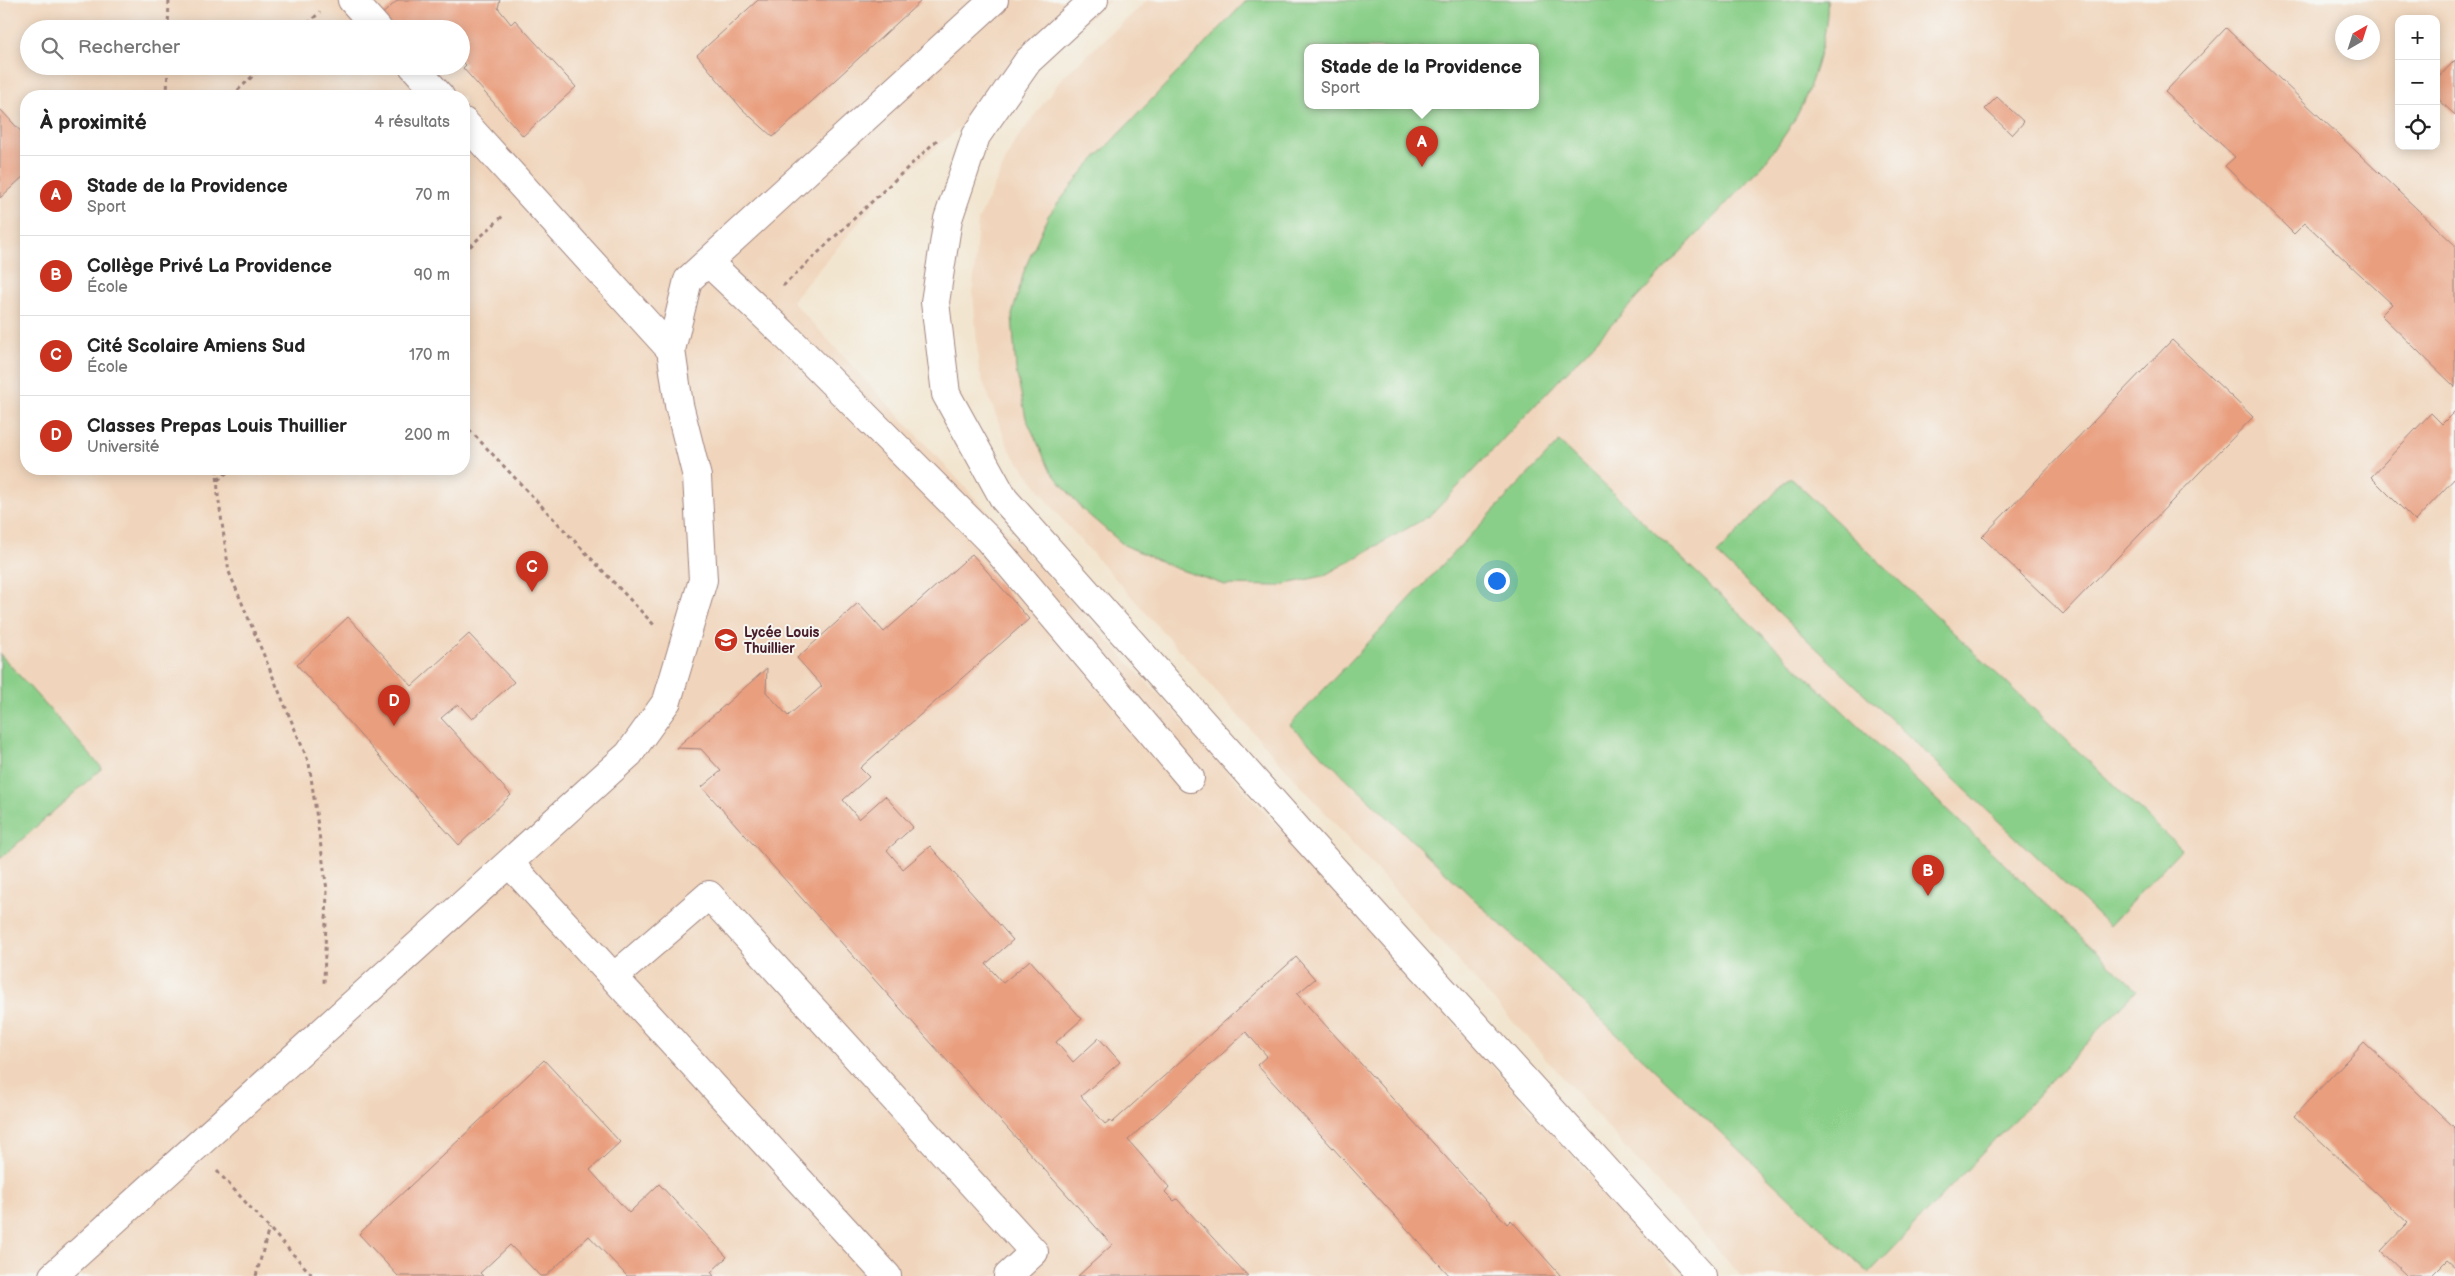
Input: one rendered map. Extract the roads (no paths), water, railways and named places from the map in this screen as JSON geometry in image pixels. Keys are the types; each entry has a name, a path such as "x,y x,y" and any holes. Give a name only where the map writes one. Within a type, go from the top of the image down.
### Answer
{"lane":[{"path":"53,1276 630,754 667,701 703,580 697,477 679,405 671,350 688,280 994,0"},
{"path":"1094,0 1028,61 976,136 948,219 935,302 946,394 1004,499 1300,832 1702,1276"},
{"path":"339,3 364,20"},
{"path":"420,75 434,90"},
{"path":"470,129 671,350"},
{"path":"708,262 782,332 988,539 1190,778"},
{"path":"509,863 887,1276"},
{"path":"614,977 709,896 1034,1252 1008,1276"}],"place":[{"name":"Stade de la Providence","path":"1422,167"},
{"name":"Cité Scolaire Amiens Sud","path":"532,592"},
{"name":"Lycée Louis Thuillier","path":"726,640"},
{"name":"Classes Prepas Louis Thuillier","path":"394,726"},
{"name":"Collège Privé La Providence","path":"1928,896"}]}
